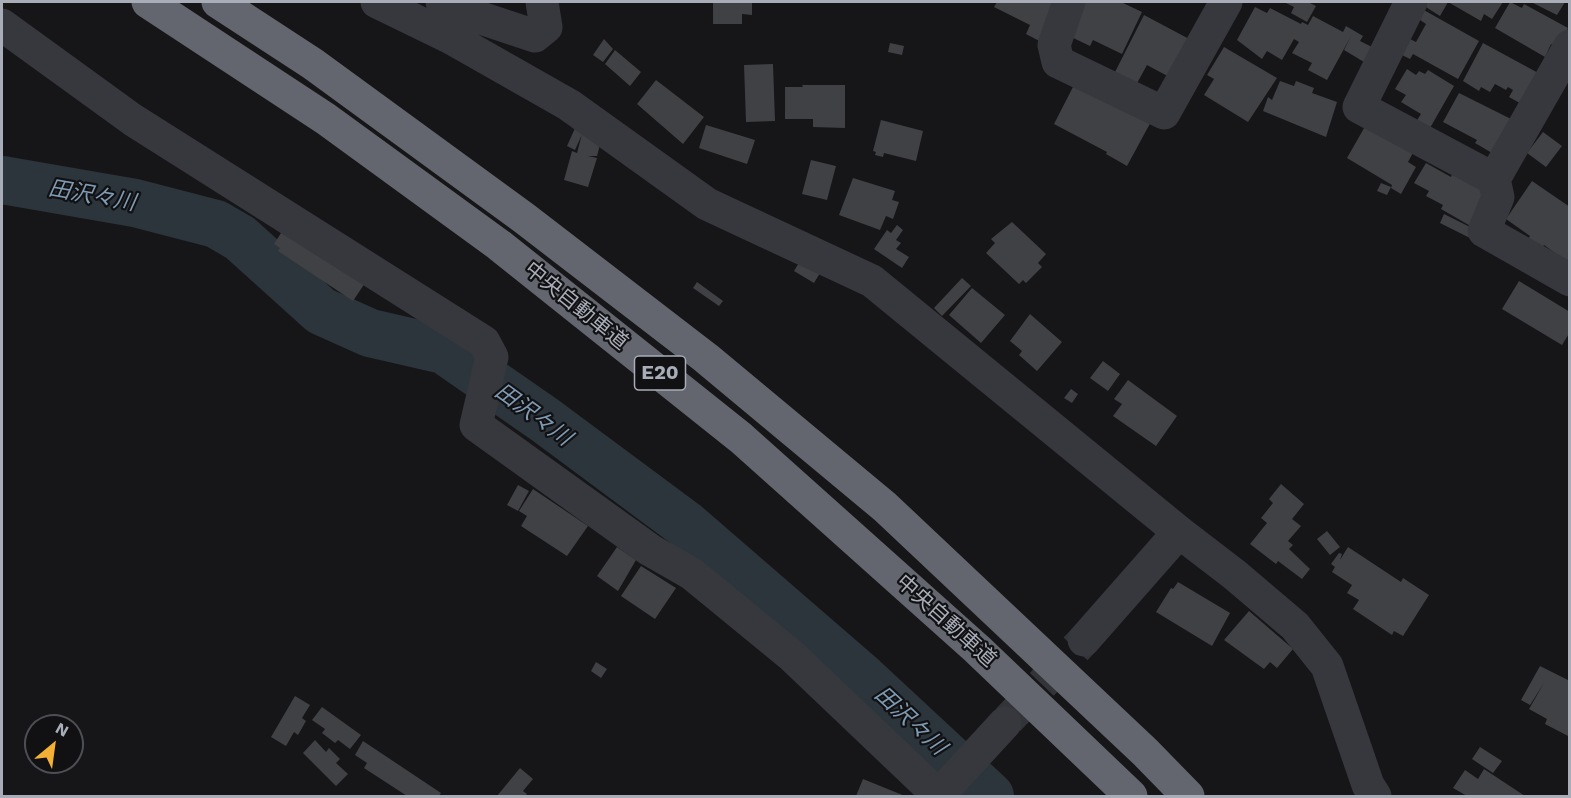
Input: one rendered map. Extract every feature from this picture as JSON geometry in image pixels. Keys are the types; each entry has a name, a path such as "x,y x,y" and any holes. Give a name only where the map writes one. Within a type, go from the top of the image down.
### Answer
{"highway":[{"name":"中央自動車道","path":"148,2 326,119 499,245 741,438 978,649 1131,796"},
{"name":"中央自動車道","path":"218,2 313,64 515,211 706,358 885,507 1145,752 1188,796"}],"street":[{"path":"377,2 451,39 569,105 707,204 872,281 1295,626 1327,666 1368,785 1375,796"},
{"path":"442,2 472,15 535,36 546,27 542,2"},
{"path":"1070,2 1054,45 1058,62 1164,113 1226,2"},
{"path":"1411,2 1359,107 1494,179"},
{"path":"2,25 133,120 484,342 492,357 476,425 650,550 692,574 792,656 939,796 1005,723"},
{"path":"1569,46 1494,179 1498,197 1484,231 1569,280"},
{"path":"1084,640 1179,532"}],"building":[{"path":"713,2 752,2 752,15 742,14 742,24 713,24"},
{"path":"997,2 1062,2 1043,43 1026,34 1030,25 994,7"},
{"path":"1082,2 1121,2 1142,12 1122,54 1093,40 1090,46 1067,35"},
{"path":"1284,2 1308,2 1316,6 1307,22 1291,13 1294,7"},
{"path":"1422,2 1448,2 1440,16 1421,4"},
{"path":"1448,2 1503,2 1492,19 1484,14 1481,21"},
{"path":"1510,2 1522,8 1524,4 1568,28 1557,48 1551,44 1545,57 1495,28"},
{"path":"1531,2 1565,2 1557,15"},
{"path":"1255,7 1267,13 1270,8 1301,24 1302,22 1308,25 1313,16 1343,32 1346,26 1363,36 1360,41 1372,47 1364,62 1344,50 1351,36 1327,80 1308,70 1312,63 1292,53 1299,42 1294,39 1282,60 1267,51 1262,59 1237,40"},
{"path":"1422,9 1479,41 1458,79 1413,54 1410,59 1396,52 1404,36 1416,42 1426,24 1417,18"},
{"path":"1144,15 1193,41 1173,79 1147,65 1136,85 1114,74"},
{"path":"604,39 613,49 603,62 593,55"},
{"path":"890,43 904,46 902,55 888,52"},
{"path":"1483,43 1542,75 1525,106 1509,97 1513,90 1508,87 1506,90 1495,84 1490,92 1481,87 1479,91 1463,81"},
{"path":"1224,47 1277,78 1248,122 1204,95 1214,79 1207,75"},
{"path":"615,50 641,72 630,86 605,64"},
{"path":"773,64 775,121 746,122 744,65"},
{"path":"1407,69 1416,75 1419,71 1425,74 1428,70 1454,86 1426,135 1412,128 1421,114 1401,102 1406,95 1395,89"},
{"path":"656,80 704,117 683,144 637,104"},
{"path":"1280,81 1294,86 1296,81 1314,88 1312,93 1337,102 1326,137 1263,111 1268,97 1272,100"},
{"path":"802,85 845,85 845,128 813,127 813,119 785,119 785,87 803,87"},
{"path":"1074,85 1153,118 1127,166 1106,154 1107,152 1054,124"},
{"path":"1459,93 1517,122 1492,153 1475,143 1477,140 1443,122"},
{"path":"881,120 923,131 916,161 884,153 883,157 875,155 876,152 873,151"},
{"path":"1367,123 1415,149 1408,162 1416,167 1401,194 1391,188 1392,185 1347,158"},
{"path":"706,125 755,140 747,164 699,148"},
{"path":"576,126 584,130 575,150 567,146"},
{"path":"1543,132 1562,146 1546,167 1527,153"},
{"path":"582,134 601,141 597,156 588,156 597,158 588,187 564,180 572,151 577,153"},
{"path":"811,160 836,166 827,200 802,194"},
{"path":"1426,163 1451,177 1453,172 1493,196 1474,228 1441,209 1443,205 1426,196 1429,191 1414,183"},
{"path":"853,178 895,191 892,200 899,202 893,219 886,216 880,230 839,215"},
{"path":"1532,181 1570,207 1570,264 1544,245 1540,251 1526,242 1530,236 1506,219"},
{"path":"1381,183 1391,187 1387,195 1377,191"},
{"path":"1444,214 1476,230 1472,239 1440,223"},
{"path":"1012,222 1046,254 1038,263 1042,267 1026,283 1023,280 1019,284 986,253 995,243 991,239"},
{"path":"897,225 903,230 896,240 901,243 896,249 909,257 902,268 874,249 887,230 891,233"},
{"path":"283,230 365,283 353,301 278,251 280,248 274,244"},
{"path":"803,256 823,268 814,283 794,271"},
{"path":"962,278 971,286 942,316 934,308"},
{"path":"1519,281 1570,312 1570,332 1562,345 1502,309"},
{"path":"697,282 723,301 719,306 693,288"},
{"path":"972,288 1005,315 981,343 949,315"},
{"path":"1030,314 1062,342 1037,371 1019,355 1022,351 1010,341"},
{"path":"1103,361 1120,374 1108,391 1090,378"},
{"path":"1128,380 1177,416 1156,446 1113,416 1122,404 1114,399"},
{"path":"1071,389 1078,394 1072,403 1064,398"},
{"path":"1281,484 1304,504 1292,519 1301,526 1288,541 1293,545 1289,549 1310,569 1302,579 1278,561 1276,564 1250,544 1267,523 1261,518 1273,503 1269,499"},
{"path":"518,485 529,491 518,511 507,505"},
{"path":"533,489 588,526 567,556 521,526 527,516 519,511"},
{"path":"1327,531 1340,547 1330,555 1317,539"},
{"path":"617,547 636,560 618,591 597,576"},
{"path":"1348,547 1401,582 1403,578 1429,595 1403,636 1394,631 1392,635 1353,609 1359,600 1347,593 1352,585 1332,572 1335,567 1331,564 1339,553 1342,554 1340,560"},
{"path":"641,566 676,588 655,619 621,596"},
{"path":"1178,582 1230,613 1212,646 1156,612 1171,588 1173,589"},
{"path":"1249,611 1293,649 1277,668 1270,662 1264,669 1224,640"},
{"path":"596,662 607,669 601,678 591,671"},
{"path":"1540,666 1570,681 1570,737 1545,724 1547,719 1529,709 1544,683 1530,705 1521,700"},
{"path":"295,696 310,705 302,718 306,721 298,735 294,732 286,746 271,737"},
{"path":"322,707 361,735 350,749 338,740 335,743 322,733 325,729 312,720"},
{"path":"315,740 326,752 329,748 340,759 336,763 348,774 336,786 303,753"},
{"path":"363,741 441,793 439,796 407,796 364,768 367,763 355,755"},
{"path":"1480,747 1502,761 1493,773 1472,759"},
{"path":"520,768 533,779 523,791 527,794 525,796 497,796"},
{"path":"1484,769 1525,796 1467,796 1453,788 1465,770 1478,779"},
{"path":"863,779 905,796 856,796"}],"waterway":[{"name":"田沢々川","path":"2,180 135,203 216,224 240,238 321,311 370,333 444,350 545,420 685,524 864,679 990,796"}],"tunnel":[{"path":"1008,720 1084,640"}]}
